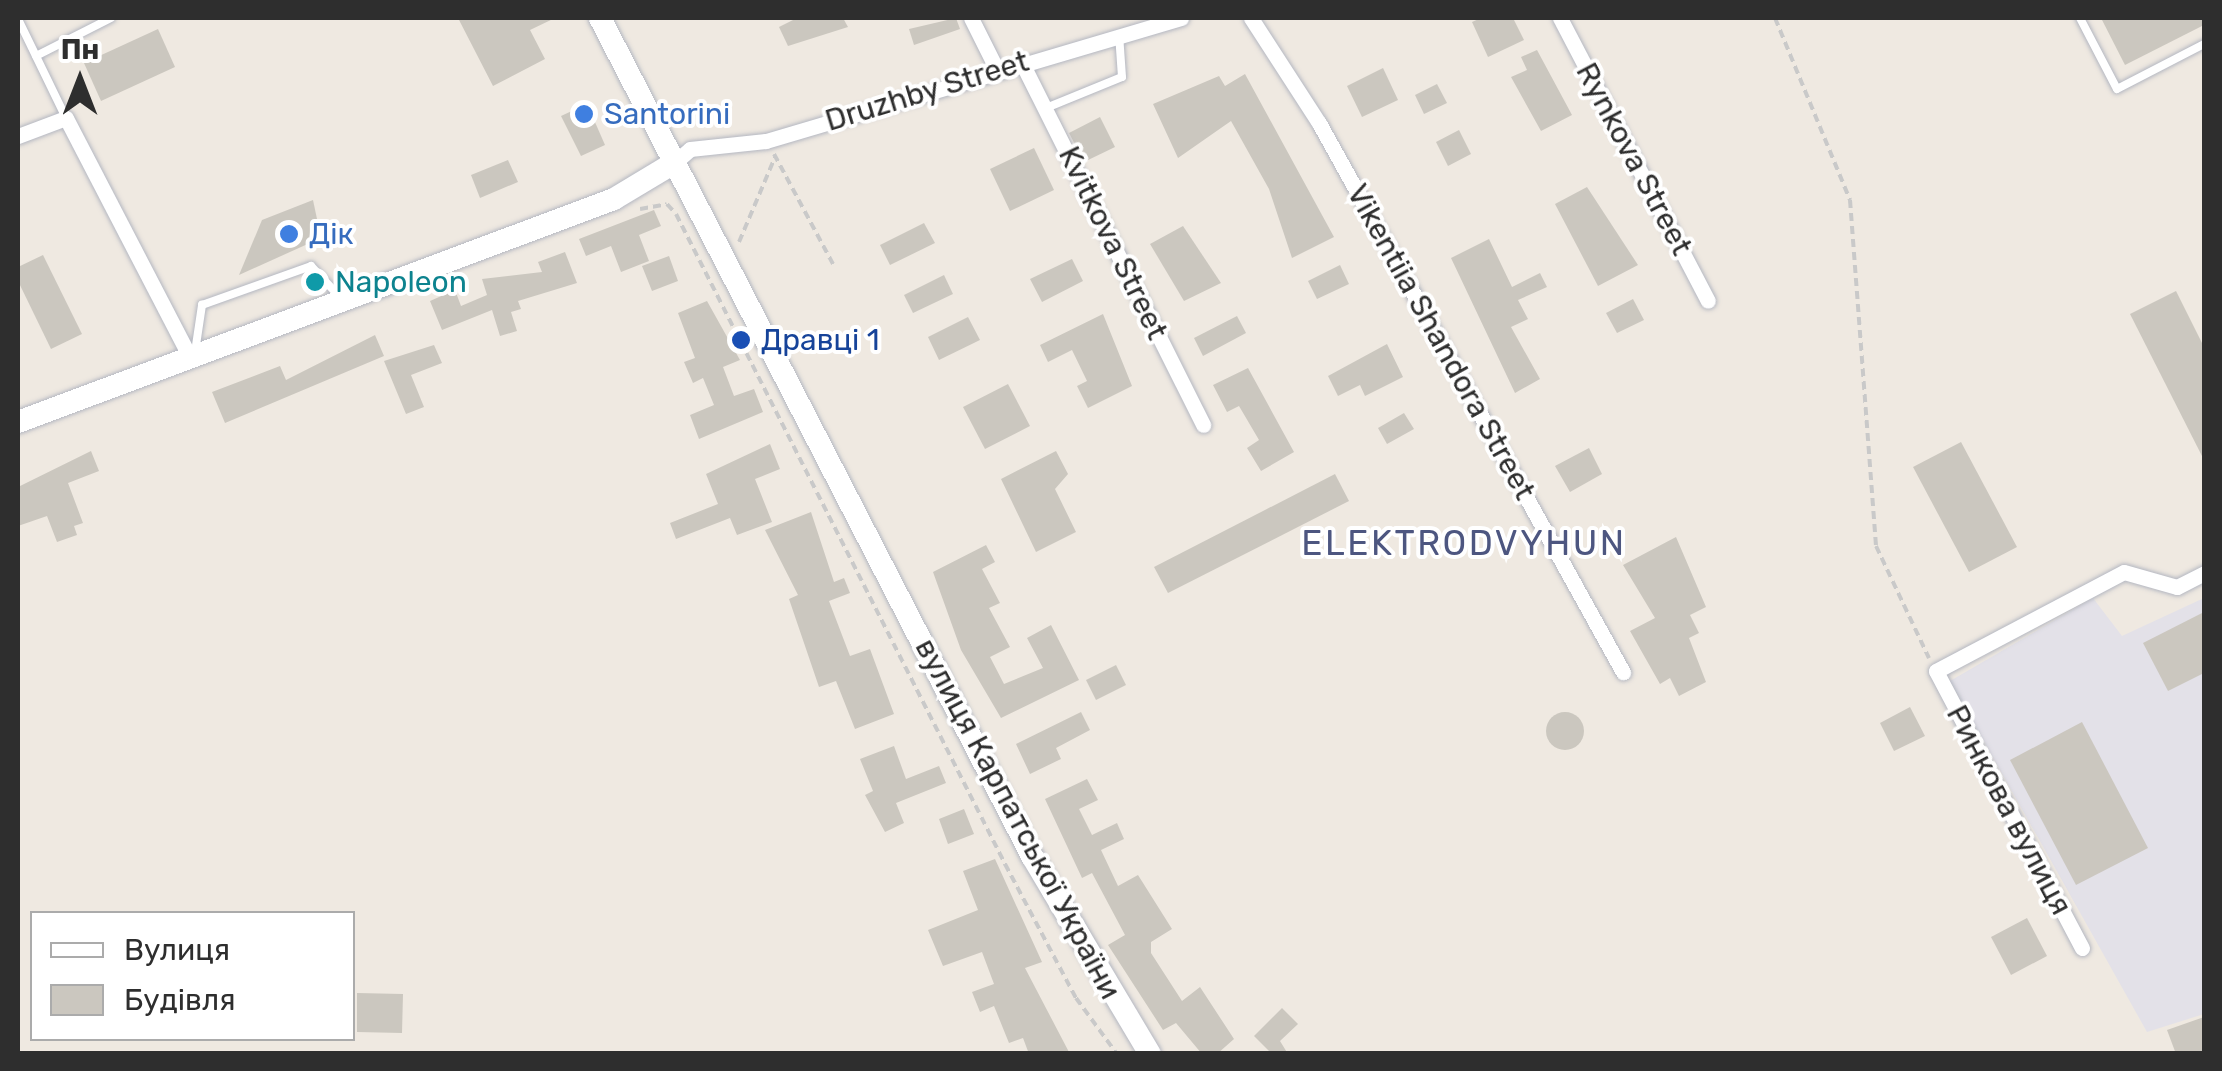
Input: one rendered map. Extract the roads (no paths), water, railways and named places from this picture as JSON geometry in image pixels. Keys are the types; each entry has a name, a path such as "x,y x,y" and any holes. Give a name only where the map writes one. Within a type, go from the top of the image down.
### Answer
{"main road":[{"name":"вулиця Карпатської України","path":"600,18 1082,948 1150,1054"},
{"path":"22,414 192,356 630,192 674,163"}],"street":[{"path":"970,18 997,70"},
{"name":"Druzhby Street","path":"674,163 690,150 766,141 1020,61 1182,18"},
{"name":"Vikentiia Shandora Street","path":"1252,18 1319,123 1622,672"},
{"name":"Rynkova Street","path":"1560,18 1708,302"},
{"name":"Kvitkova Street","path":"1020,61 1204,425"},
{"path":"18,136 66,118 192,356"},
{"name":"Ринкова вулиця","path":"2082,948 1936,671 2124,572 2177,586 2204,574"}],"lane":[{"path":"18,18 66,118"},
{"path":"36,56 111,18"},
{"path":"2080,18 2116,89 2204,44"},
{"path":"1046,108 1122,77 1119,34"},
{"path":"192,356 202,305 311,266 343,300"}],"place":[{"name":"Santorini","path":"584,114"},
{"name":"Дік","path":"289,234"},
{"name":"Napoleon","path":"315,282"},
{"name":"Дравці 1","path":"741,340"}],"district":[{"name":"ELEKTRODVYHUN","path":"1464,543"}]}
